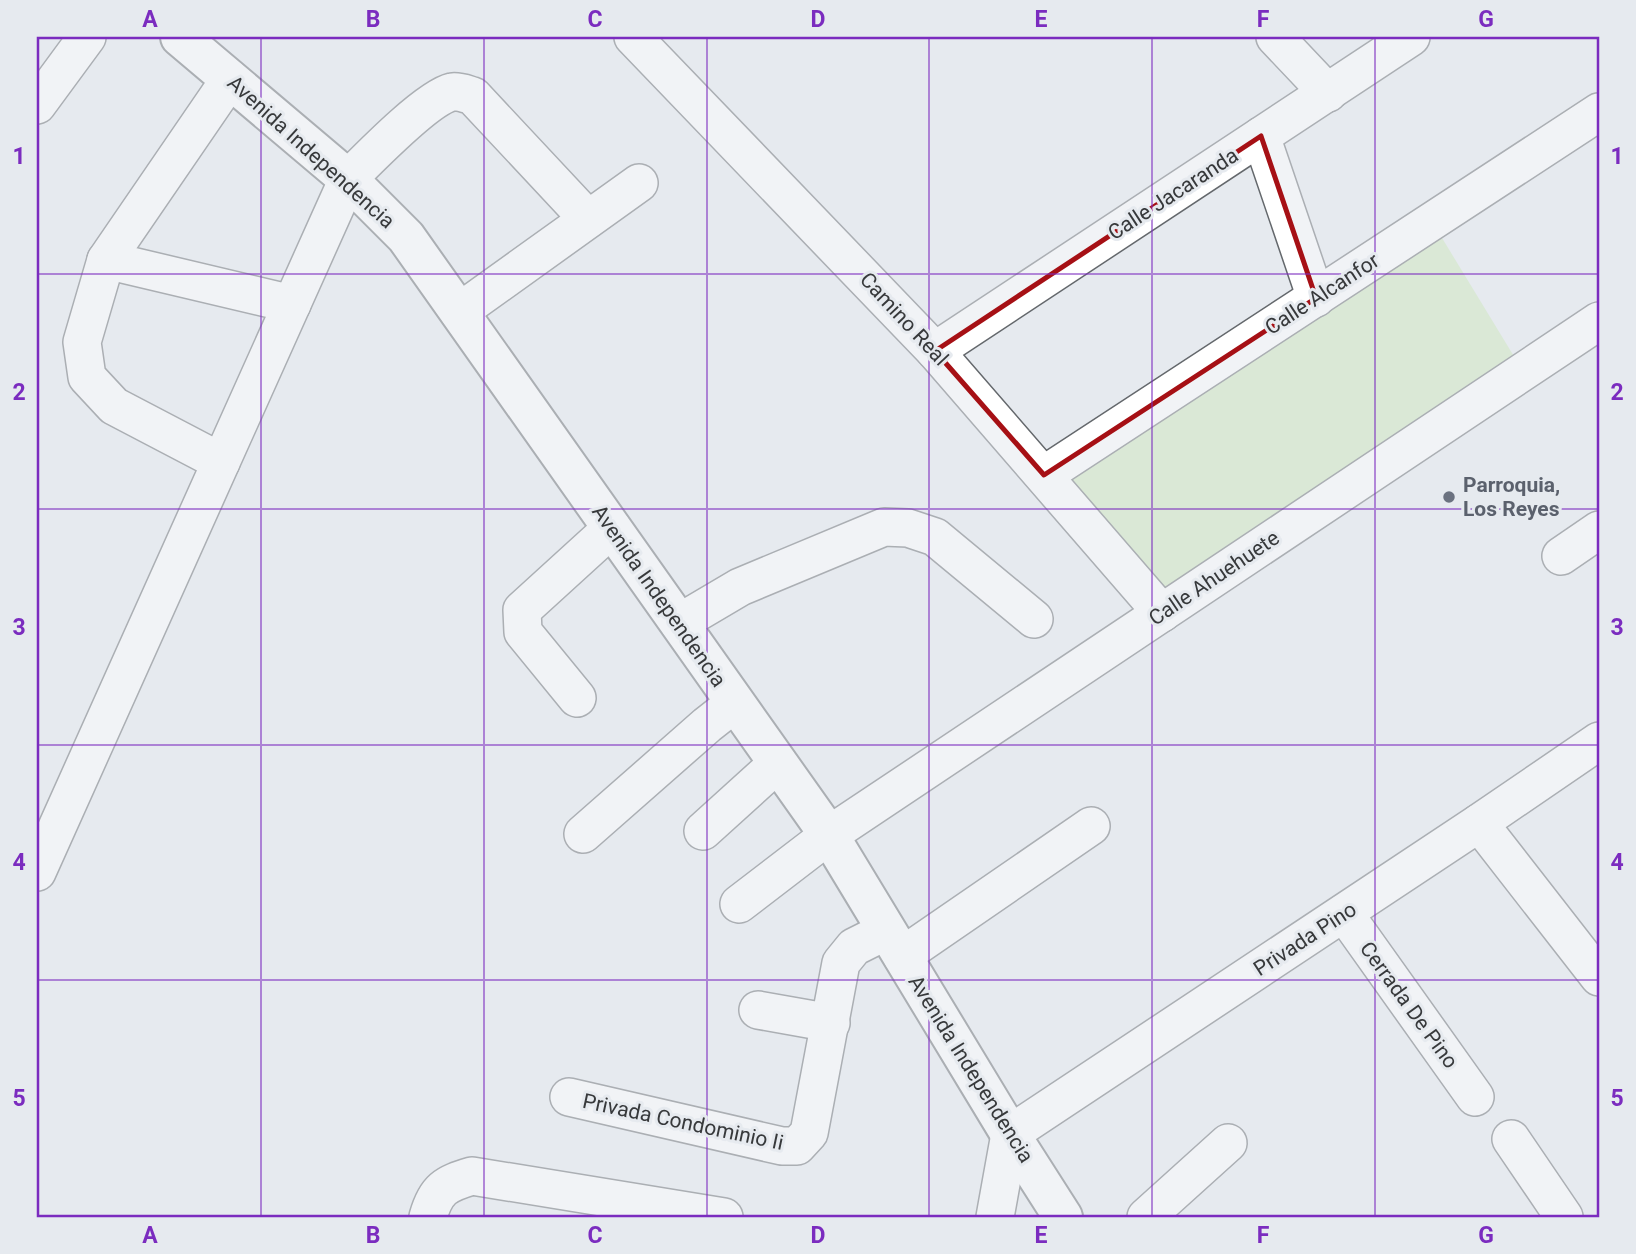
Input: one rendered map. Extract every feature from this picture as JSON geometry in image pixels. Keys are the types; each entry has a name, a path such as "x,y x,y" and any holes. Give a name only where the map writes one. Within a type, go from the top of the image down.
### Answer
{"main road":[{"name":"Avenida Independencia","path":"180,37 348,179 407,237 829,835 1063,1217"}],"street":[{"path":"37,105 87,37"},
{"name":"Camino Real","path":"633,37 935,351 1162,612"},
{"path":"1275,37 1328,93"},
{"name":"Calle Jacaranda","path":"935,351 1411,37"},
{"path":"221,462 114,406 87,377 82,342 106,260 230,79"},
{"path":"37,872 348,179 390,138 443,95 456,91 473,96 588,219"},
{"name":"Calle Alcanfor","path":"1044,475 1599,112"},
{"path":"1261,136 1316,298"},
{"path":"459,312 639,183"},
{"path":"106,260 292,304"},
{"name":"Calle Ahuehuete","path":"739,904 829,835 1599,321"},
{"path":"679,623 740,587 884,527 908,528 935,537 1034,619"},
{"path":"578,698 523,632 522,610 612,528"},
{"path":"1561,556 1599,530"},
{"path":"583,834 735,703"},
{"name":"Privada Pino","path":"1010,1134 1599,741"},
{"path":"703,831 778,763"},
{"path":"1479,823 1599,977"},
{"path":"758,1010 831,1023 841,963 854,947 894,943 1091,826"},
{"name":"Cerrada De Pino","path":"1343,913 1475,1097"},
{"name":"Privada Condominio Ii","path":"569,1097 782,1146 797,1146 809,1133 831,1023"},
{"path":"995,1217 1010,1134"},
{"path":"1511,1139 1564,1217"},
{"path":"1146,1217 1228,1143"},
{"path":"428,1217 432,1201 449,1182 472,1176 561,1204 701,1215"}],"highlighted area":[{"path":"1261,136 1316,298 1044,475 935,351"}],"green space":[{"path":"1439,233 1515,358 1172,601 1053,473"}],"place":[{"name":"Parroquia, Los Reyes","path":"1449,497"}]}
